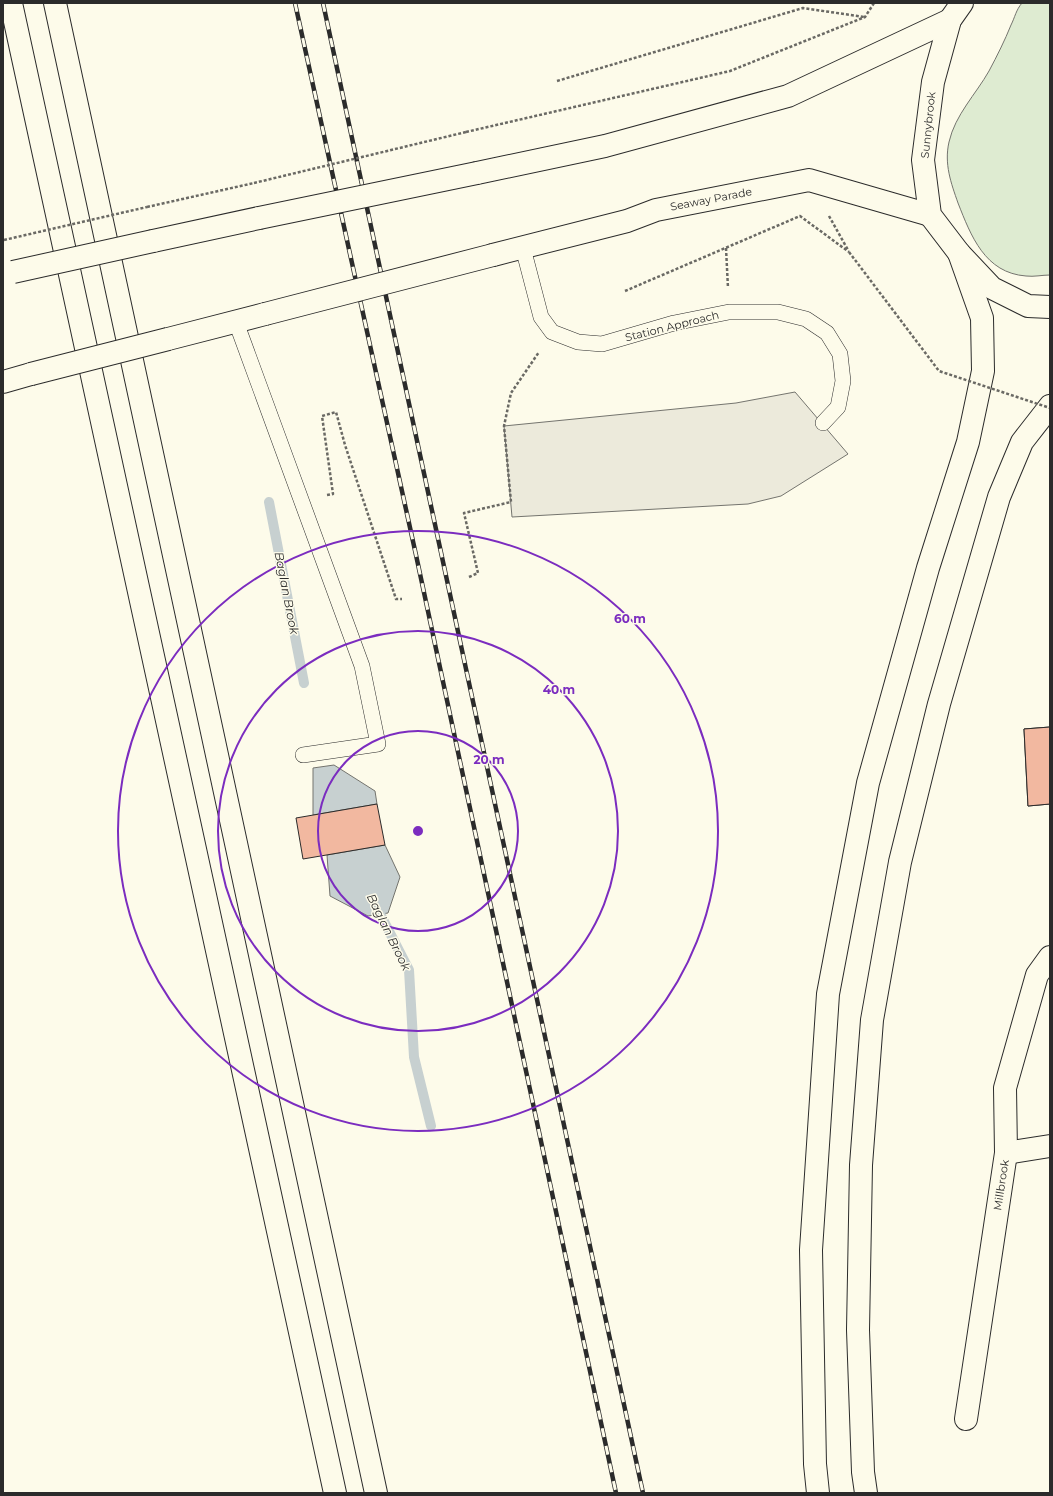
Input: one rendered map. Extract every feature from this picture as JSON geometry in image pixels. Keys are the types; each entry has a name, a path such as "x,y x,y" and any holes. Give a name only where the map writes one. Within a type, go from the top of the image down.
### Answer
{"main road":[{"path":"11,3 335,1493"},
{"path":"55,3 376,1493"},
{"path":"8,273 259,218 605,146 788,96 956,12"},
{"name":"Sunnybrook","path":"930,215 923,160 933,82 956,12"},
{"name":"Seaway Parade","path":"3,382 627,221 656,210 809,180 930,215"},
{"path":"930,215 959,253 992,288 1028,306 1050,307"},
{"path":"818,1493 815,1464 811,1250 828,994 868,783 928,568 968,442 983,371 982,318 959,253"},
{"path":"866,1493 863,1472 858,1330 861,1165 872,1020 900,862 942,696 999,497 1022,442 1050,408"},
{"name":"Millbrook","path":"966,1419 1006,1153 1005,1088 1037,975 1050,957"},
{"path":"1006,1153 1050,1146"}],"lane":[{"path":"523,248 540,317 552,332"},
{"name":"Station Approach","path":"552,332 578,342 602,344 674,323 729,312 778,312 806,319 827,334 840,354 843,381 838,407 823,423"},
{"path":"236,322 362,666 378,744 303,755"}],"path":[{"path":"3,240 254,183 730,71 865,17 874,3"},
{"path":"557,81 803,8 865,17"},
{"path":"625,291 800,216 849,252 939,371 1050,408"},
{"path":"726,248 729,312"},
{"path":"470,578 478,573 464,513 511,502 504,426 511,393 552,332"},
{"path":"320,496 333,494 322,416 336,412 345,444 396,599 402,599"}],"green space":[{"path":"1022,3 1050,3 1050,275 1026,276 1012,273 1000,268 982,251 968,228 958,203 951,181 947,158 949,142 956,123 966,105 989,71"}],"shaded area":[{"path":"795,392 848,454 781,496 748,504 512,517 504,426 736,403"},
{"path":"334,765 375,791 377,804 313,815 313,768"},
{"path":"385,845 400,877 388,913 368,916 330,896 327,855"}],"building":[{"path":"1050,727 1050,804 1028,806 1024,729"},
{"path":"1050,727 1050,804 1028,806 1024,729"},
{"path":"377,804 385,845 303,859 296,818"}],"waterway":[{"name":"Baglan Brook","path":"269,502 304,683"},
{"name":"Baglan Brook","path":"374,902 409,970 414,1057 431,1126"}],"railway":[{"path":"295,3 416,555 616,1493"},
{"path":"323,3 643,1493"}]}
